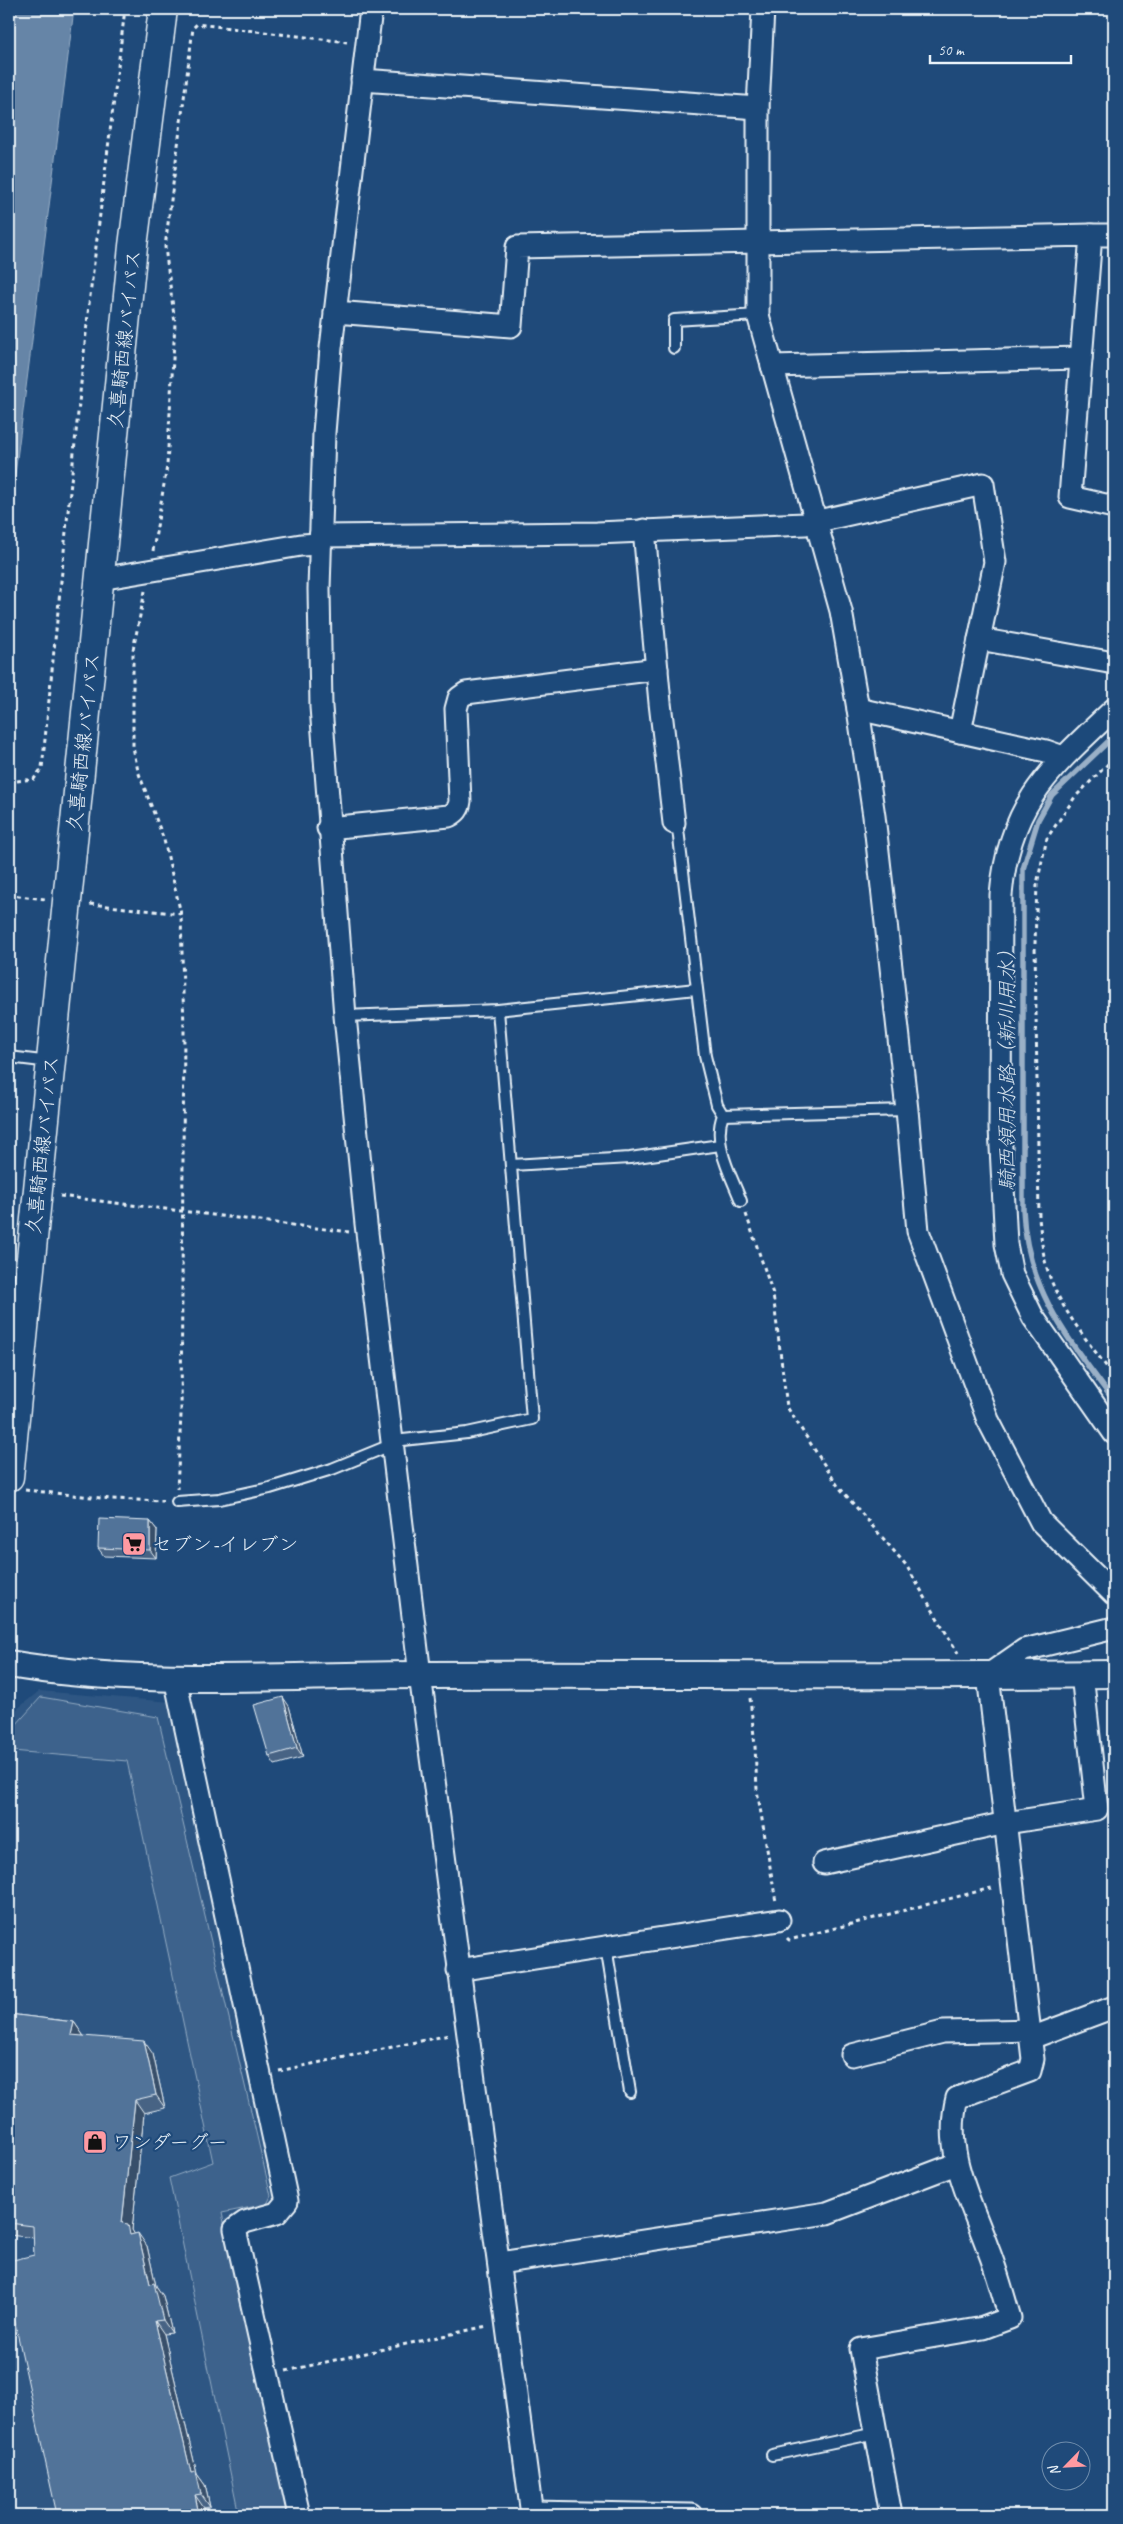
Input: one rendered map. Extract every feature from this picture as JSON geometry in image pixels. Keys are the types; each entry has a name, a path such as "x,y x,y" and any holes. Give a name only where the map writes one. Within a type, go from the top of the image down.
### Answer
{"main road":[{"name":"久喜騎西線バイパス","path":"16,1483 38,1194 67,902 133,246 164,9"}],"street":[{"path":"371,9 365,44 335,312 324,433 320,540 319,661 328,828 345,1016 367,1233 420,1675 466,2031 500,2263 532,2514 691,2515"},
{"path":"763,9 758,108 758,315 841,611 874,816 907,1110 918,1232 988,1420 1041,1522 1114,1594"},
{"path":"362,80 758,108"},
{"path":"1091,235 1070,497 1114,507"},
{"path":"335,312 511,326 517,247 1114,235"},
{"path":"772,366 1081,358"},
{"path":"100,579 150,569 301,545 320,540 597,533 817,522 983,484 995,562 960,732"},
{"path":"644,530 674,823"},
{"path":"979,639 1114,663"},
{"path":"328,828 449,816 455,813 459,809 460,801 456,709 459,698 466,693 657,669"},
{"path":"858,709 1046,751 1063,757"},
{"path":"1114,709 1063,757 1041,782 1028,803 1009,844 1004,865 1001,894 1000,1128 1006,1244 1012,1274 1033,1317 1114,1433"},
{"path":"980,1675 1024,1650 1114,1628"},
{"path":"9,1664 112,1676 176,1678 420,1675 1114,1674"},
{"path":"824,1863 1006,1823 1097,1809 1082,1674"},
{"path":"890,2515 861,2349 983,2328 1010,2318 989,2250 956,2164 952,2119 957,2098 1030,2071 1033,2059 1006,1823 980,1675"},
{"path":"176,1678 287,2201 277,2213 245,2222 235,2229 299,2515"},
{"path":"458,1970 779,1920"},
{"path":"852,2055 943,2032 1030,2034 1112,2009"},
{"path":"500,2263 827,2213 956,2164"}],"lane":[{"path":"674,348 674,320 758,315"},
{"path":"674,823 678,830 705,1056 716,1105 722,1115 720,1145 741,1201"},
{"path":"345,1016 498,1010 696,990"},
{"path":"177,1502 219,1499 270,1488 332,1470 403,1440 466,1433 532,1419 498,1010"},
{"path":"9,1057 51,1062"},
{"path":"722,1115 907,1110"},
{"path":"512,1165 630,1158 720,1145"},
{"path":"606,1947 630,2092"},
{"path":"772,2455 876,2433"}],"path":[{"path":"9,782 34,779 42,768 90,304 125,9"},
{"path":"16,1483 111,1499 177,1502 181,1415 183,1213 184,1031 181,914 164,840 138,771 133,747 133,650 150,569 167,466 175,324 165,247 193,28 197,24 365,44"},
{"path":"1114,758 1075,797 1047,838 1037,884 1036,944 1039,1218 1042,1247 1047,1269 1062,1301 1114,1377"},
{"path":"9,895 181,914"},
{"path":"9,1190 183,1213 367,1233"},
{"path":"741,1201 773,1294 787,1407 838,1486 906,1564 980,1675"},
{"path":"260,2076 466,2031"},
{"path":"268,2375 507,2322"}],"shaded area":[{"path":"9,9 74,9 9,522"},
{"path":"39,1691 171,1702 280,2196 275,2206 228,2219 293,2515 9,2515 9,1789 16,1710"},
{"path":"41,1697 158,1717 271,2196 267,2204 222,2213 289,2515 239,2515 169,2178 213,2162 127,1761 12,1751 15,1726"}],"building":[{"path":"99,1519 150,1521 150,1550 98,1548"},
{"path":"283,1697 297,1748 269,1756 254,1705"},
{"path":"9,2014 74,2022 71,2035 144,2041 156,2095 135,2100 122,2223 128,2224 130,2235 138,2233 150,2284 154,2283 163,2320 155,2321 191,2473 196,2472 201,2494 195,2495 199,2515 57,2515 9,2295 9,2261 34,2255 33,2226 9,2223"}],"waterway":[{"name":"騎西領用水路（新川用水）","path":"1114,736 1052,795 1038,820 1023,869 1023,1209 1026,1238 1032,1264 1041,1289 1053,1312 1081,1357 1114,1401"}],"place":[{"name":"セブン-イレブン","path":"134,1544"},
{"name":"ワンダーグー","path":"95,2142"}]}
